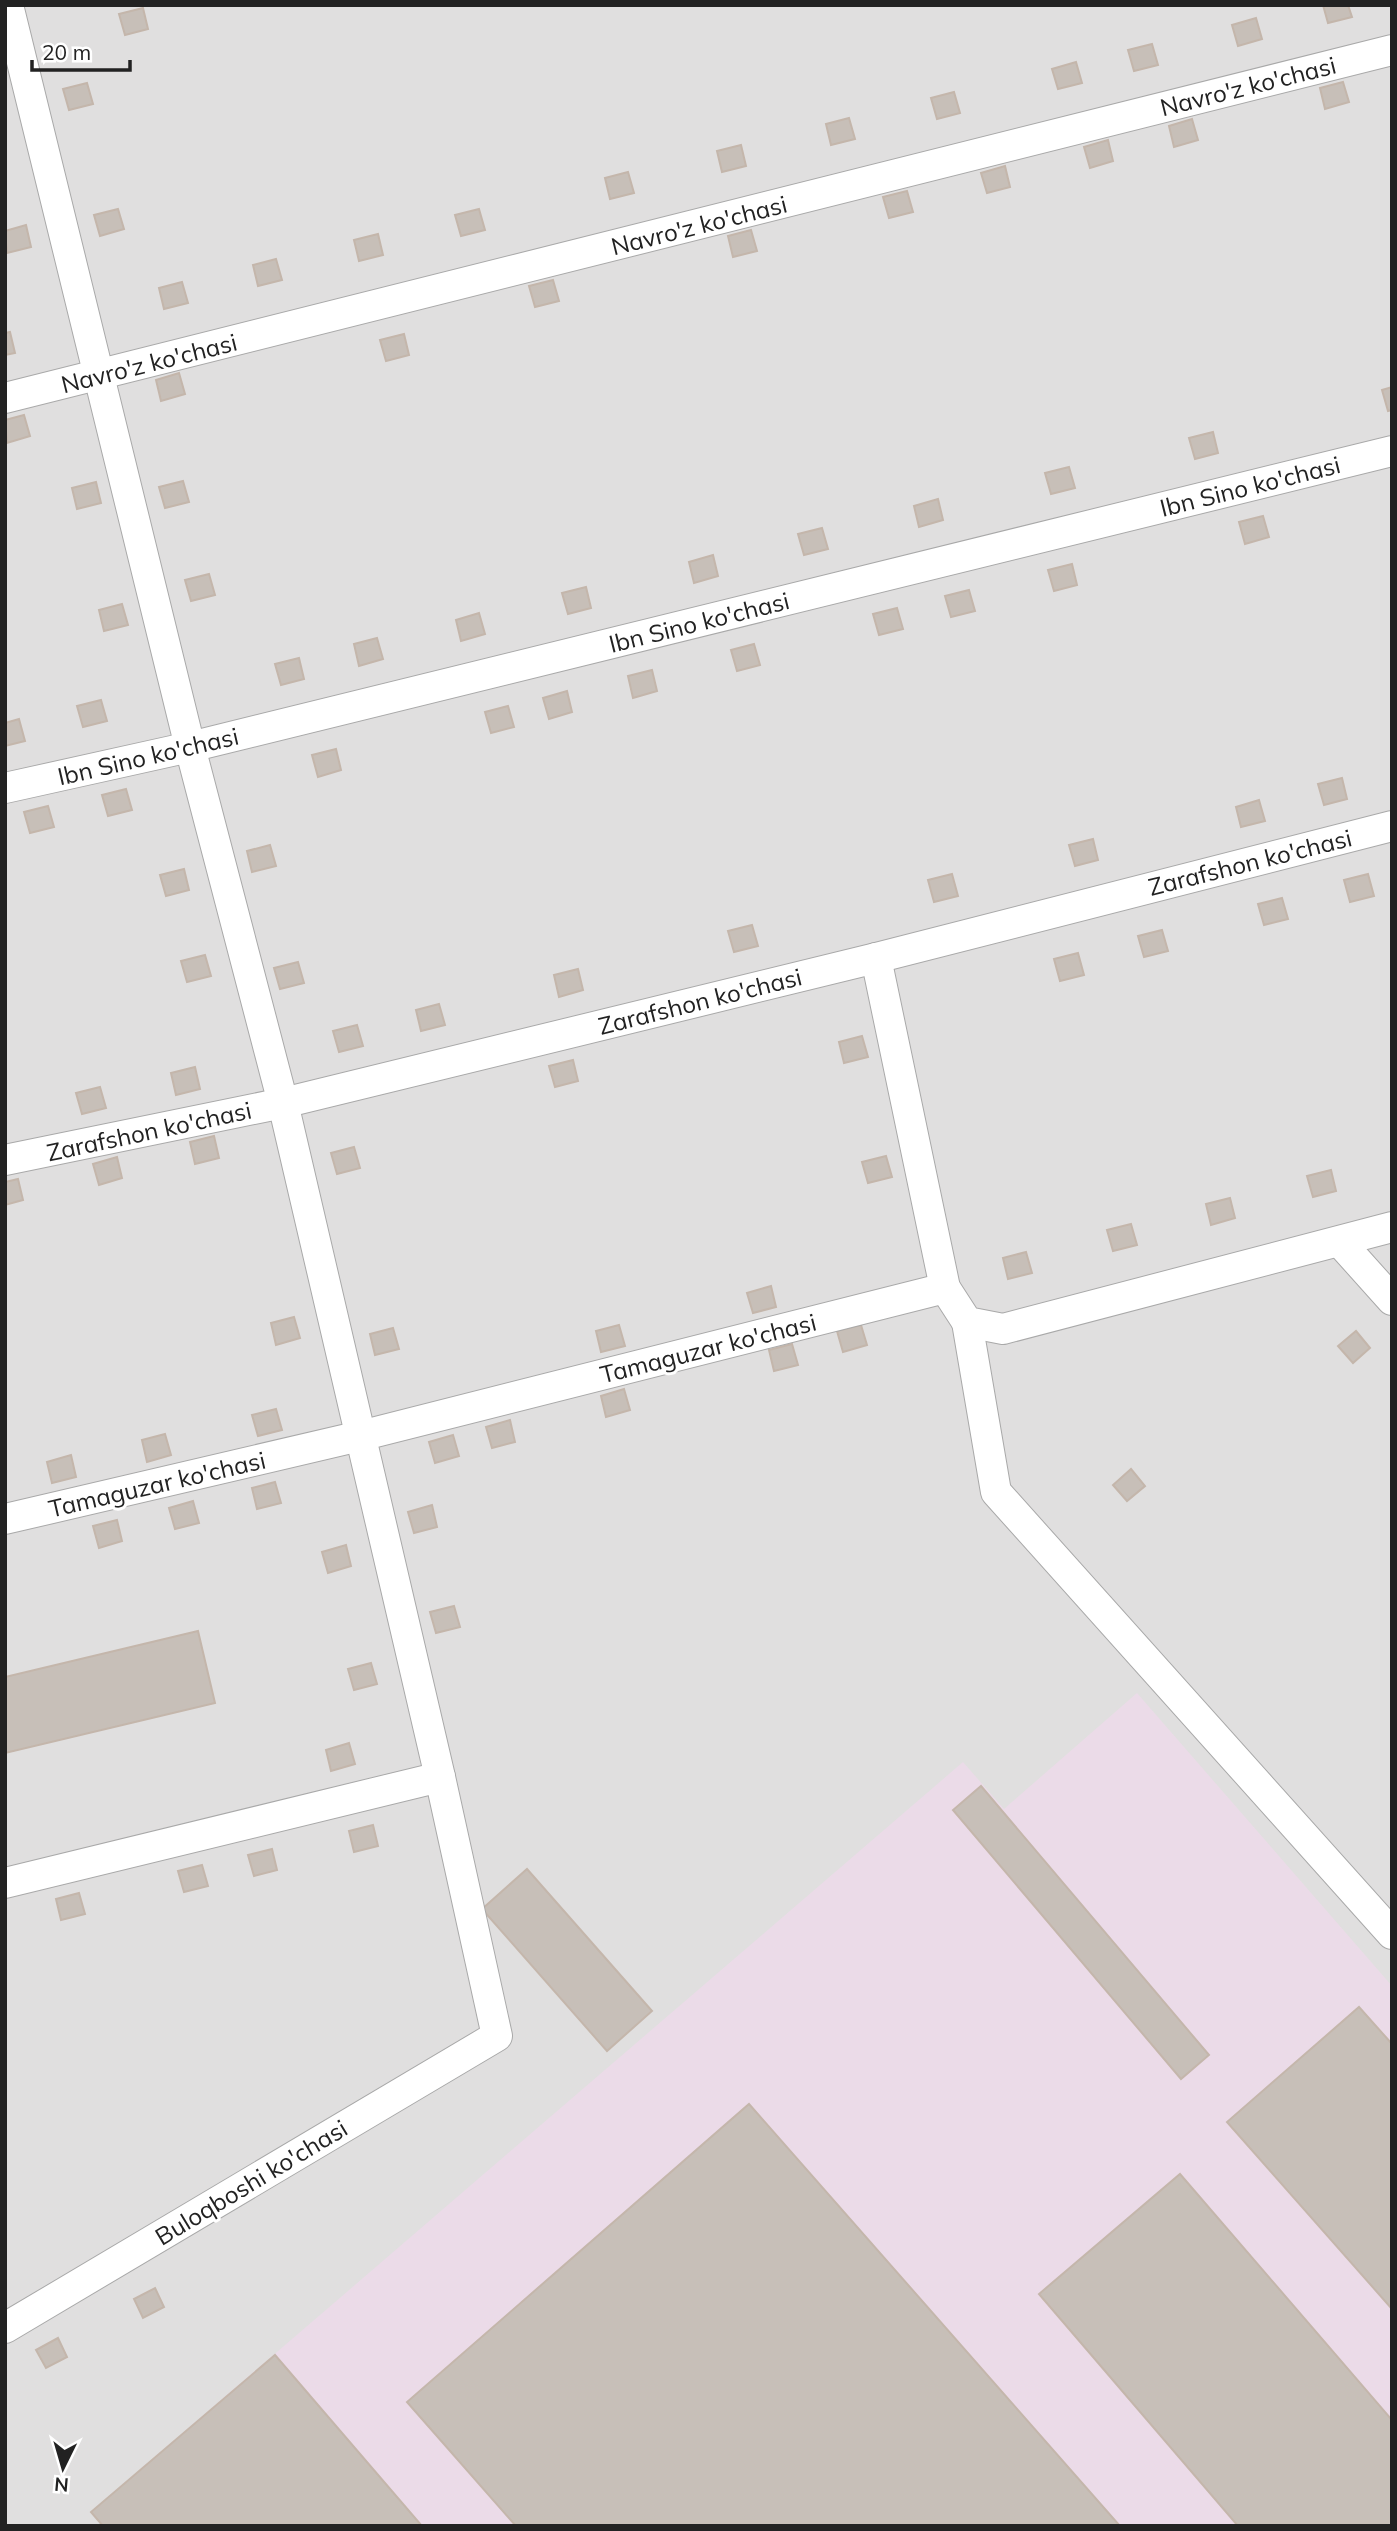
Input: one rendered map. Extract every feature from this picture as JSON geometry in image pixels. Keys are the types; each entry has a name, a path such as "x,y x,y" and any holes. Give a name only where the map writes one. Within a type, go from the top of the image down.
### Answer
{"street":[{"path":"5,1883 440,1777 283,1103 190,747 12,7"},
{"name":"Navro'z ko'chasi","path":"5,398 1392,50"},
{"name":"Ibn Sino ko'chasi","path":"5,788 190,747 1392,451"},
{"name":"Zarafshon ko'chasi","path":"5,1160 283,1103 876,958 1392,826"},
{"path":"876,958 945,1289 967,1322 996,1492 1392,1934"},
{"path":"967,1322 1003,1329 1392,1227"},
{"path":"1340,1242 1392,1300"},
{"name":"Tamaguzar ko'chasi","path":"5,1519 360,1436 945,1289"},
{"name":"Buloqboshi ko'chasi","path":"5,2328 497,2036 440,1777"}],"shaded area":[{"path":"5,5 1392,5 1392,2526 5,2526"},
{"path":"1137,1693 1392,1986 1392,2526 103,2526 91,2512 963,1762 1004,1809"}],"building":[{"path":"1323,5 1348,5 1352,17 1328,23"},
{"path":"143,8 148,29 125,35 119,14"},
{"path":"1256,18 1262,39 1238,46 1232,25"},
{"path":"1152,44 1158,65 1134,71 1128,50"},
{"path":"1076,62 1082,83 1058,89 1052,69"},
{"path":"1343,82 1349,102 1325,109 1320,88"},
{"path":"87,83 93,104 69,110 63,89"},
{"path":"954,92 960,113 937,119 931,98"},
{"path":"849,118 855,139 831,145 826,124"},
{"path":"1192,119 1198,140 1174,147 1169,126"},
{"path":"1108,140 1113,161 1090,168 1084,147"},
{"path":"741,145 746,166 722,172 717,151"},
{"path":"1005,166 1010,187 987,193 981,173"},
{"path":"628,172 634,193 610,199 605,178"},
{"path":"907,191 913,212 889,218 883,197"},
{"path":"118,209 124,229 100,236 94,215"},
{"path":"479,209 485,230 461,236 455,215"},
{"path":"26,225 31,247 7,253 5,231"},
{"path":"751,230 757,251 733,257 728,236"},
{"path":"378,234 383,255 359,261 354,240"},
{"path":"276,259 282,280 258,286 253,265"},
{"path":"553,280 559,301 535,307 529,286"},
{"path":"182,282 188,303 164,309 159,288"},
{"path":"10,332 15,353 5,355 5,333"},
{"path":"404,334 409,355 386,361 380,340"},
{"path":"179,373 185,394 161,401 156,380"},
{"path":"1392,387 1392,410 1388,411 1382,390"},
{"path":"24,415 30,436 7,443 5,420"},
{"path":"1213,432 1218,453 1195,459 1189,438"},
{"path":"1069,467 1075,488 1051,494 1045,473"},
{"path":"183,481 189,502 165,508 159,487"},
{"path":"96,482 101,503 77,509 72,488"},
{"path":"938,499 943,520 919,527 914,506"},
{"path":"1263,516 1269,537 1245,544 1239,522"},
{"path":"822,528 828,549 804,555 798,534"},
{"path":"713,555 718,576 694,583 689,562"},
{"path":"1072,564 1077,585 1054,591 1048,570"},
{"path":"209,574 215,595 191,601 185,580"},
{"path":"586,587 591,608 568,614 562,593"},
{"path":"969,590 975,611 951,617 945,596"},
{"path":"122,604 128,625 104,631 99,610"},
{"path":"897,608 903,629 879,635 873,614"},
{"path":"479,613 485,634 461,641 456,620"},
{"path":"377,638 383,659 359,666 354,644"},
{"path":"754,644 760,665 737,671 731,650"},
{"path":"299,658 304,679 281,685 275,664"},
{"path":"652,670 657,691 633,698 628,676"},
{"path":"567,691 572,712 549,719 543,698"},
{"path":"101,700 107,721 83,727 77,706"},
{"path":"508,706 514,727 491,733 485,712"},
{"path":"19,719 25,741 5,746 5,723"},
{"path":"336,749 341,770 318,777 312,755"},
{"path":"1342,778 1347,799 1324,805 1318,784"},
{"path":"126,789 132,810 108,816 102,795"},
{"path":"1259,800 1265,821 1241,827 1236,807"},
{"path":"48,806 54,827 30,833 24,812"},
{"path":"1093,839 1098,860 1075,866 1069,845"},
{"path":"270,845 276,866 252,872 247,851"},
{"path":"184,869 189,890 166,896 160,875"},
{"path":"952,874 958,896 934,902 928,880"},
{"path":"1368,874 1374,896 1350,902 1344,880"},
{"path":"1282,898 1288,919 1264,925 1258,904"},
{"path":"752,925 758,946 734,952 728,931"},
{"path":"1162,930 1168,951 1144,957 1138,936"},
{"path":"1078,953 1084,975 1060,981 1054,959"},
{"path":"205,955 211,976 187,982 181,961"},
{"path":"298,962 304,983 280,989 274,968"},
{"path":"578,969 583,990 559,997 554,975"},
{"path":"439,1004 445,1025 421,1031 416,1010"},
{"path":"357,1025 363,1046 339,1052 333,1031"},
{"path":"862,1036 868,1057 844,1063 839,1042"},
{"path":"573,1060 578,1081 555,1087 549,1066"},
{"path":"195,1067 200,1089 176,1095 171,1073"},
{"path":"100,1087 106,1108 82,1114 76,1093"},
{"path":"214,1136 219,1158 195,1164 190,1142"},
{"path":"354,1147 360,1168 337,1174 331,1153"},
{"path":"886,1156 892,1177 868,1183 862,1162"},
{"path":"117,1157 122,1178 99,1185 93,1164"},
{"path":"1331,1170 1336,1191 1313,1197 1307,1176"},
{"path":"18,1179 23,1200 5,1205 5,1182"},
{"path":"1230,1198 1235,1218 1211,1225 1206,1204"},
{"path":"1131,1224 1137,1245 1113,1251 1107,1230"},
{"path":"1026,1252 1032,1273 1008,1279 1003,1258"},
{"path":"771,1286 776,1307 753,1313 747,1293"},
{"path":"294,1317 300,1338 276,1345 271,1323"},
{"path":"619,1325 625,1346 601,1352 596,1331"},
{"path":"861,1325 867,1345 843,1352 837,1331"},
{"path":"393,1328 399,1349 375,1355 370,1334"},
{"path":"1356,1331 1370,1348 1353,1363 1338,1346"},
{"path":"792,1344 798,1365 774,1371 769,1350"},
{"path":"624,1389 630,1410 606,1417 601,1396"},
{"path":"276,1409 282,1430 258,1436 252,1415"},
{"path":"510,1420 515,1442 492,1448 486,1427"},
{"path":"165,1434 171,1455 147,1462 142,1440"},
{"path":"453,1435 459,1456 435,1463 429,1442"},
{"path":"71,1455 76,1477 52,1483 47,1462"},
{"path":"1131,1469 1145,1486 1127,1501 1113,1485"},
{"path":"275,1482 281,1503 257,1509 252,1488"},
{"path":"193,1501 199,1523 175,1529 169,1508"},
{"path":"432,1505 437,1527 414,1533 408,1512"},
{"path":"117,1520 122,1541 99,1548 93,1526"},
{"path":"346,1545 351,1566 328,1573 322,1552"},
{"path":"454,1606 460,1627 436,1633 430,1612"},
{"path":"198,1631 215,1703 5,1753 5,1677"},
{"path":"371,1663 377,1684 354,1690 348,1669"},
{"path":"349,1743 355,1764 331,1771 326,1750"},
{"path":"981,1786 1209,2055 1181,2079 953,1810"},
{"path":"373,1825 378,1846 354,1852 349,1831"},
{"path":"272,1849 277,1870 254,1876 248,1855"},
{"path":"202,1865 208,1886 184,1892 178,1871"},
{"path":"527,1869 652,2011 607,2051 482,1909"},
{"path":"79,1893 85,1914 61,1920 56,1899"},
{"path":"1359,2007 1392,2044 1392,2309 1227,2122"},
{"path":"749,2104 1120,2526 516,2526 407,2402"},
{"path":"1180,2174 1392,2420 1392,2526 1238,2526 1039,2294"},
{"path":"155,2288 164,2307 143,2318 134,2299"},
{"path":"58,2338 67,2357 46,2368 36,2350"},
{"path":"275,2355 422,2526 103,2526 91,2512"}]}
